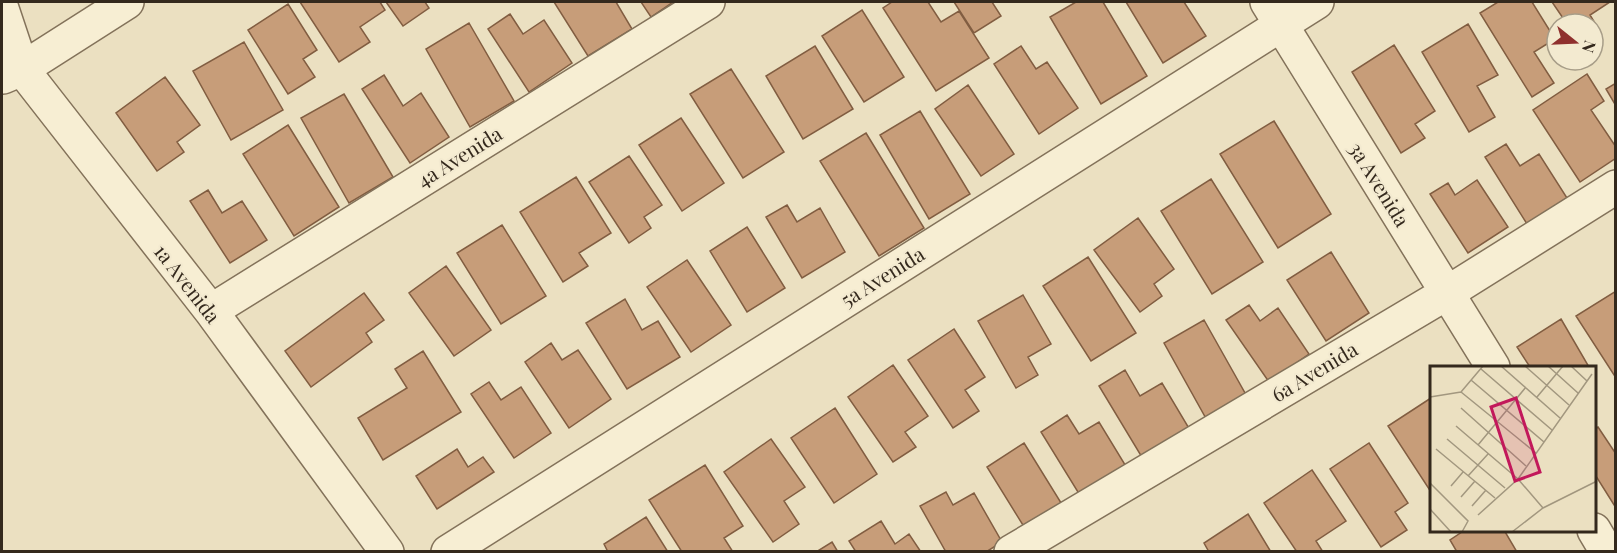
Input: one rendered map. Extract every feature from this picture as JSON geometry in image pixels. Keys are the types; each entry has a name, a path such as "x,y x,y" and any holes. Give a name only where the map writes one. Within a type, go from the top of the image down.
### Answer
{"street":[{"path":"12,73 127,2"},
{"name":"4a Avenida","path":"211,311 708,2"},
{"name":"5a Avenida","path":"447,552 1274,13 1317,2"},
{"name":"1a Avenida","path":"2,9 12,73 211,311 387,552"},
{"name":"3a Avenida","path":"1274,13 1492,366"},
{"name":"6a Avenida","path":"1011,552 1447,292 1616,187"},
{"path":"1595,532 1608,552 1616,547"}],"building":[{"path":"300,2 380,2 385,10 360,27 370,42 339,62"},
{"path":"386,2 425,2 429,8 403,26"},
{"path":"554,2 616,2 632,29 588,56"},
{"path":"641,2 673,2 651,17"},
{"path":"892,2 928,2 941,22 959,11 989,58 936,91 883,8"},
{"path":"954,2 992,2 1001,16 974,33"},
{"path":"1076,2 1103,2 1147,76 1101,104 1050,17"},
{"path":"1126,2 1184,2 1206,36 1163,63"},
{"path":"1498,2 1532,2 1545,23 1545,45 1534,52 1554,83 1532,97 1480,13"},
{"path":"1552,2 1610,2 1595,12 1559,12"},
{"path":"288,4 317,50 303,59 315,77 288,94 248,30"},
{"path":"862,10 904,77 864,102 822,36"},
{"path":"510,14 523,34 544,20 572,63 529,92 488,29"},
{"path":"469,23 514,101 470,127 426,49"},
{"path":"1468,24 1498,75 1477,86 1495,117 1469,132 1422,52"},
{"path":"244,42 283,110 231,140 193,71"},
{"path":"1394,45 1435,111 1415,124 1425,138 1401,153 1352,72"},
{"path":"815,46 853,109 803,139 766,76"},
{"path":"1021,46 1036,69 1047,62 1078,108 1039,134 994,64"},
{"path":"731,69 784,152 743,178 690,94"},
{"path":"1587,74 1604,101 1591,110 1616,147 1616,158 1580,182 1533,110"},
{"path":"384,75 403,106 421,93 449,137 410,163 362,89"},
{"path":"165,77 200,125 177,142 184,152 157,171 116,113"},
{"path":"1616,83 1616,106 1606,89"},
{"path":"968,85 1014,154 981,176 935,109"},
{"path":"344,94 393,177 349,203 301,118"},
{"path":"920,111 970,194 929,219 880,135"},
{"path":"681,118 724,183 682,211 639,145"},
{"path":"1274,121 1331,214 1278,248 1220,154"},
{"path":"288,125 339,207 294,236 243,154"},
{"path":"866,133 924,228 879,256 820,161"},
{"path":"1506,144 1520,166 1539,154 1567,198 1527,224 1485,157"},
{"path":"629,156 662,205 644,217 651,228 629,243 589,182"},
{"path":"576,177 611,233 579,253 588,266 563,282 520,212"},
{"path":"1211,179 1263,262 1212,294 1161,211"},
{"path":"1477,180 1508,227 1468,253 1430,194 1448,183 1455,195"},
{"path":"208,190 222,213 242,201 267,240 230,263 190,201"},
{"path":"787,205 797,222 820,208 845,252 802,278 766,217"},
{"path":"1138,218 1174,269 1154,284 1162,296 1140,312 1094,250"},
{"path":"502,225 546,296 501,324 457,253"},
{"path":"747,227 785,288 747,312 710,251"},
{"path":"1331,252 1369,313 1326,341 1287,280"},
{"path":"1088,257 1136,333 1091,361 1043,286"},
{"path":"687,260 731,325 691,352 647,287"},
{"path":"446,266 491,330 454,356 409,293"},
{"path":"1616,291 1616,378 1576,316"},
{"path":"364,293 384,320 366,333 372,342 311,387 285,351"},
{"path":"1023,295 1051,344 1028,357 1038,375 1016,388 978,321"},
{"path":"625,299 642,330 658,321 680,357 627,389 586,323"},
{"path":"1249,305 1260,321 1278,308 1309,354 1269,382 1226,320"},
{"path":"1561,319 1588,366 1529,366 1517,347"},
{"path":"1204,320 1254,409 1213,431 1164,343"},
{"path":"954,329 985,377 965,390 979,411 953,428 908,360"},
{"path":"551,343 562,360 578,350 611,399 569,428 525,362"},
{"path":"423,351 461,412 383,460 358,418 407,388 395,369"},
{"path":"893,365 928,416 905,432 916,447 893,462 848,397"},
{"path":"1125,370 1140,396 1162,383 1190,430 1143,459 1099,386"},
{"path":"489,382 501,400 521,387 551,433 514,458 471,394"},
{"path":"1430,399 1430,490 1388,426"},
{"path":"835,408 877,474 834,503 791,438"},
{"path":"1067,415 1079,434 1099,422 1127,468 1081,497 1041,432"},
{"path":"1598,427 1616,454 1616,508 1596,476 1596,428"},
{"path":"771,439 805,487 784,501 799,524 773,542 724,472"},
{"path":"1024,443 1063,506 1026,530 987,467"},
{"path":"1369,443 1408,503 1395,512 1407,530 1381,547 1330,469"},
{"path":"457,449 468,467 483,457 494,472 437,509 416,476"},
{"path":"705,465 743,526 724,538 733,552 682,552 649,500"},
{"path":"1312,470 1346,521 1316,541 1323,552 1297,552 1264,503"},
{"path":"946,492 953,505 974,493 1002,542 986,552 946,552 920,506"},
{"path":"1248,514 1271,552 1209,552 1204,543"},
{"path":"646,517 668,552 608,552 604,544"},
{"path":"881,521 895,544 909,534 921,552 856,552 849,541"},
{"path":"1462,532 1505,532 1517,552 1457,552 1450,540"},
{"path":"832,542 838,552 816,552"}]}
